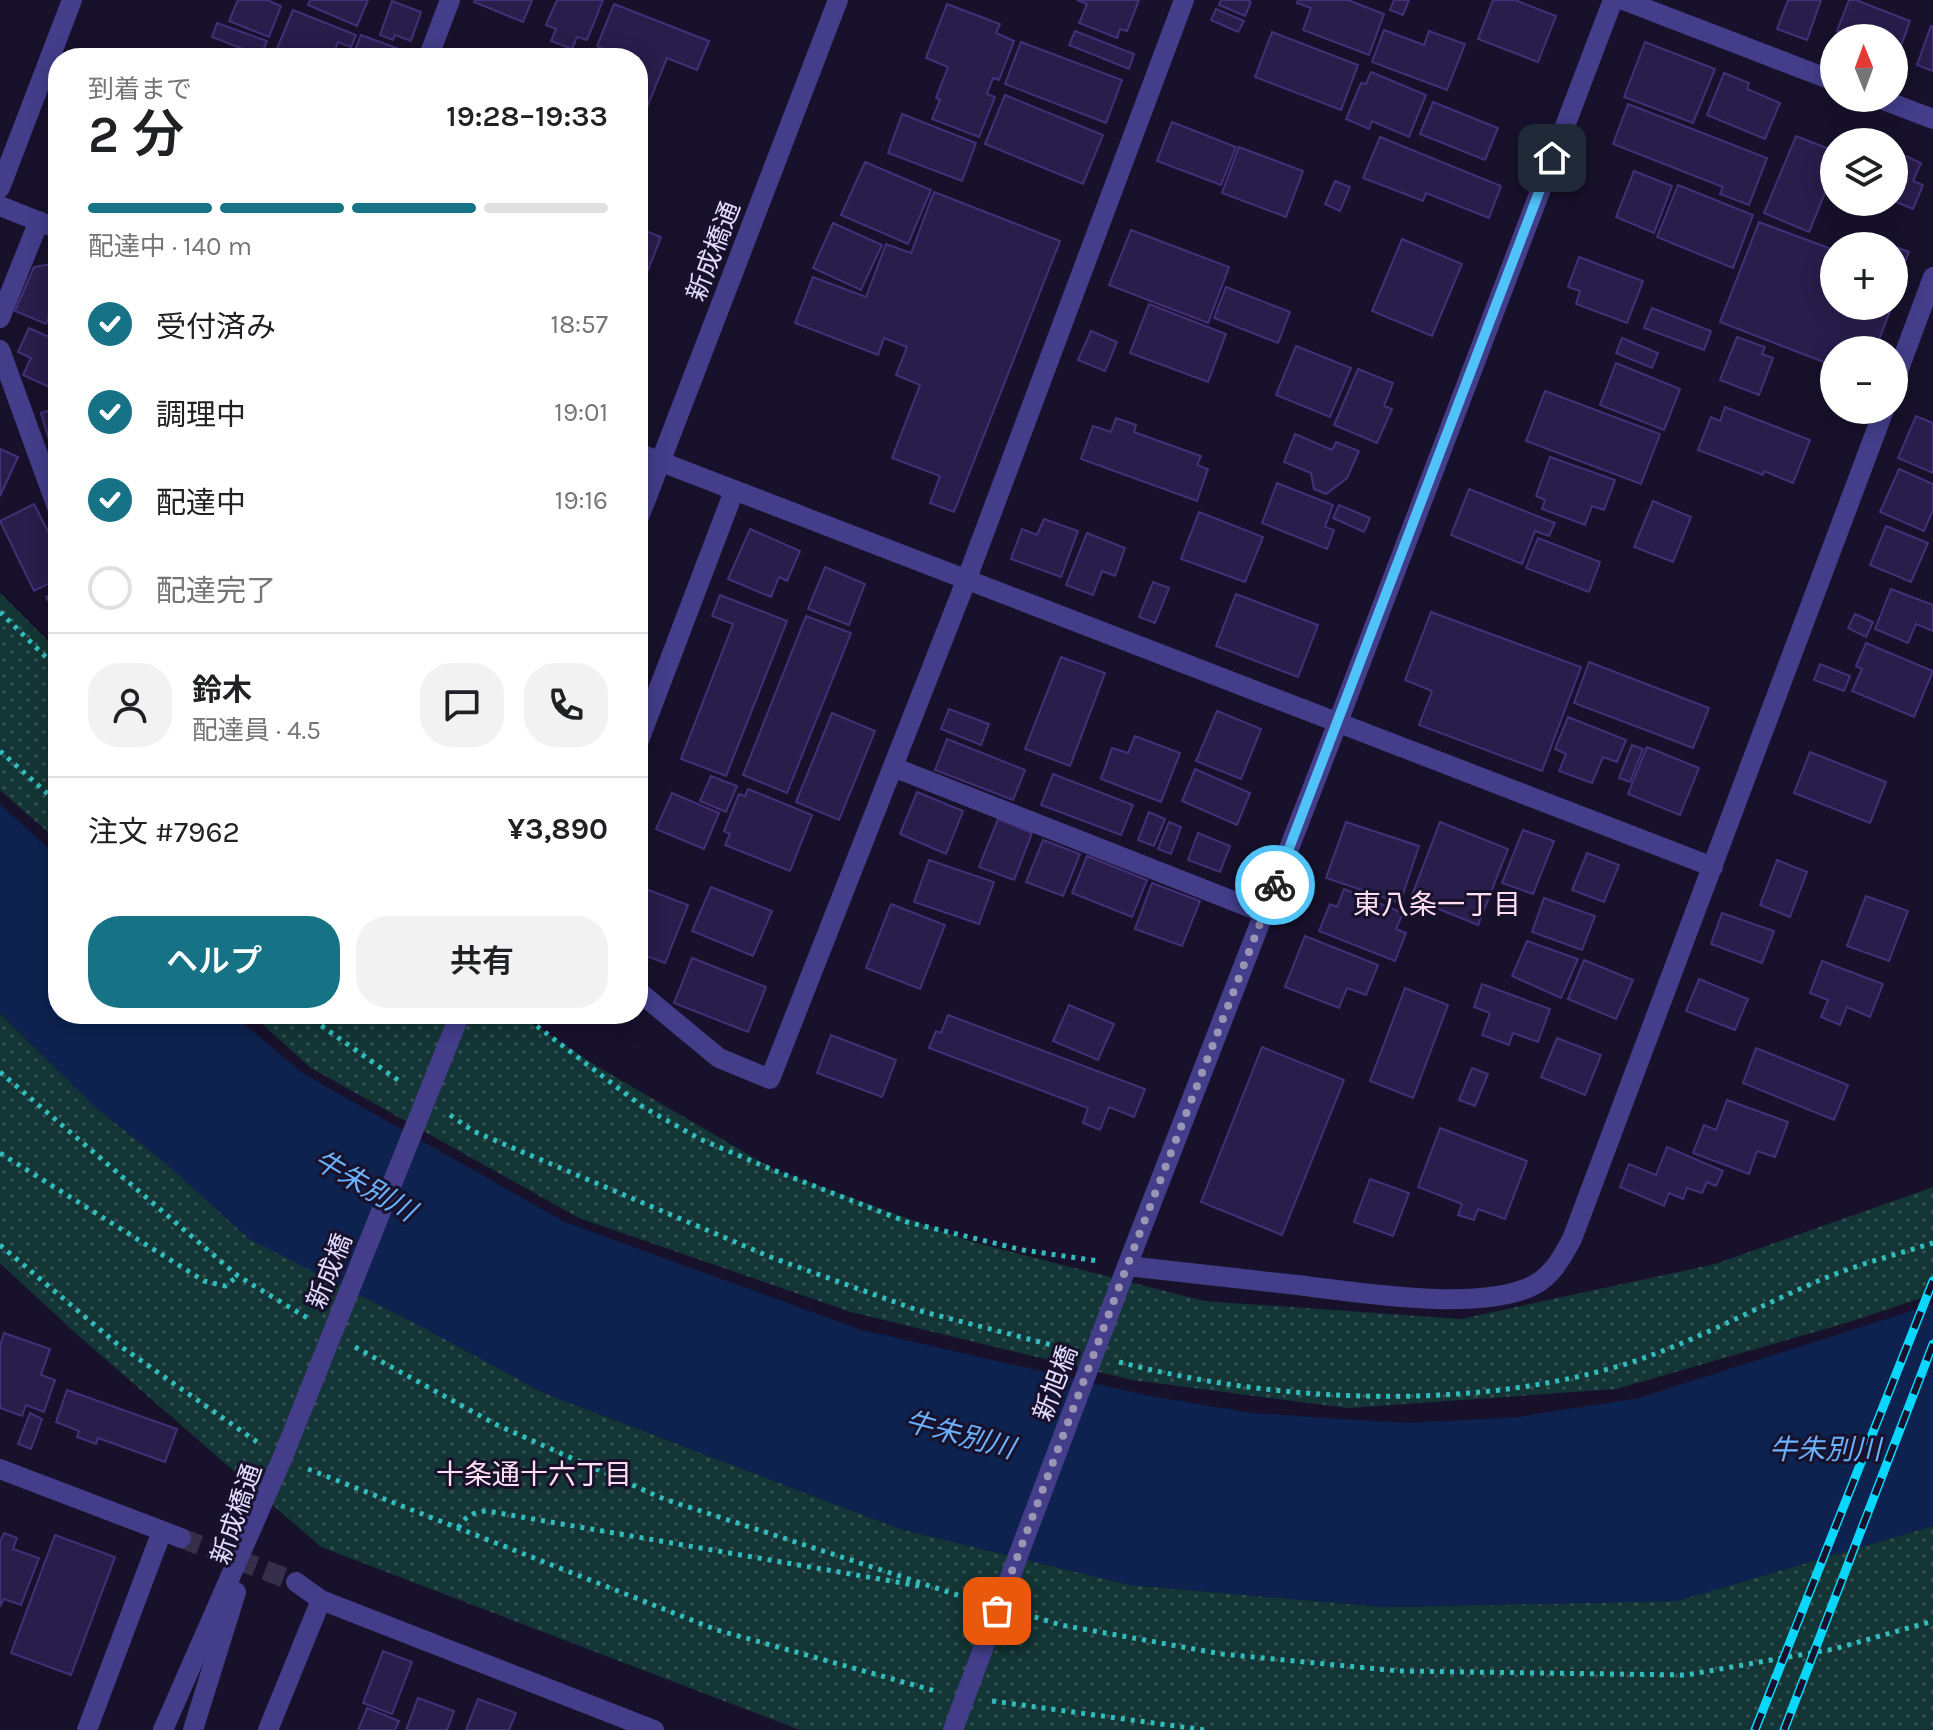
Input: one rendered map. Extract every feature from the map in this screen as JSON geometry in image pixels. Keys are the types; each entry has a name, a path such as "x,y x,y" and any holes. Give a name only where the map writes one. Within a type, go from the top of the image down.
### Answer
{"street":[{"path":"54,48 72,0"},
{"path":"432,48 450,0"},
{"name":"新成橋通","path":"648,492 838,0"},
{"path":"648,999 719,1058 770,1079 966,581 1184,0"},
{"name":"新旭橋","path":"953,1730 1127,1266 1613,0"},
{"path":"1623,0 1820,76"},
{"path":"0,188 48,63"},
{"path":"1908,109 1933,119"},
{"path":"0,206 48,225 0,318"},
{"path":"1908,344 1933,277"},
{"path":"0,350 48,482"},
{"path":"1127,1266 1420,1297 1472,1298 1504,1294 1532,1287 1547,1277 1572,1239 1879,424"},
{"path":"648,457 1713,867"},
{"path":"648,717 734,491"},
{"path":"893,767 1264,913"},
{"name":"新成橋","path":"282,1459 456,1024"},
{"name":"新成橋通","path":"163,1730 282,1459"},
{"name":"新成橋通","path":"193,1730 282,1459"},
{"path":"0,1469 181,1538"},
{"path":"87,1730 162,1531"},
{"path":"296,1582 321,1600 654,1730"},
{"path":"268,1730 321,1600"}],"path":[{"path":"0,612 48,659"},
{"path":"0,751 48,794"},
{"path":"534,1024 643,1107 700,1139 773,1170 907,1222 1023,1250 1127,1266"},
{"path":"0,1072 238,1276 313,1321"},
{"path":"0,1153 204,1281 225,1286 238,1276"},
{"path":"0,1245 116,1343 282,1459 717,1630 915,1687 965,1697 1205,1730"},
{"path":"350,1344 497,1425 664,1499 979,1601"},
{"path":"458,1528 466,1516 476,1511 487,1511 938,1589"},
{"path":"1020,1613 1061,1625 1222,1654 1399,1671 1686,1675 1834,1649 1933,1621"}],"green space":[{"path":"0,593 48,641 48,832 0,790"},
{"path":"0,1013 95,1107 162,1160 426,1329 544,1393 900,1529 1130,1585 1386,1607 1676,1601 1933,1526 1933,1730 800,1730 321,1547 72,1330 0,1263"},
{"path":"262,1024 533,1024 600,1068 773,1169 969,1241 1204,1301 1461,1319 1715,1264 1933,1187 1933,1294 1846,1323 1616,1389 1348,1408 1132,1380 851,1312 579,1218 311,1068"}],"water":[{"name":"牛朱別川","path":"0,804 48,848 48,1024 244,1024 304,1074 565,1222 862,1330 1145,1395 1252,1413 1406,1423 1518,1417 1638,1398 1933,1304 1933,1526 1676,1601 1386,1607 1130,1585 900,1529 544,1393 249,1239 162,1160 95,1107 0,1013"}],"building":[{"path":"238,0 267,0 281,6 269,37 229,21"},
{"path":"310,0 368,0 357,26 308,5"},
{"path":"475,0 532,0 523,22"},
{"path":"557,0 603,0 587,40 577,37 572,48 551,41 556,29 546,25"},
{"path":"1077,0 1139,0 1127,31 1120,29 1117,38 1079,23 1087,4"},
{"path":"1221,0 1251,2 1245,16 1219,5"},
{"path":"1298,0 1348,0 1384,14 1369,55 1303,30 1311,8 1297,3"},
{"path":"1394,0 1409,0 1403,15 1390,10"},
{"path":"1493,0 1515,0 1556,16 1538,62 1478,39"},
{"path":"1788,0 1821,0 1807,40 1777,29"},
{"path":"1849,0 1910,21 1908,26 1908,24 1840,24"},
{"path":"392,1 421,12 411,41 395,35 393,40 380,35"},
{"path":"614,4 709,41 697,70 667,58 648,105 648,48 597,46"},
{"path":"947,4 1000,24 996,33 1014,41 999,80 993,78 987,94 995,97 979,137 932,119 948,67 926,58"},
{"path":"1216,9 1244,21 1238,32 1211,20"},
{"path":"293,10 356,35 351,47 338,42 336,48 277,48"},
{"path":"217,23 267,41 264,48 240,48 212,37"},
{"path":"1933,27 1933,71 1917,65"},
{"path":"1384,30 1424,45 1429,31 1465,44 1447,90 1372,62"},
{"path":"1075,31 1134,54 1129,69 1069,45"},
{"path":"1272,32 1358,65 1341,110 1255,77"},
{"path":"361,35 397,48 356,48"},
{"path":"1021,42 1122,80 1106,123 1005,84"},
{"path":"1645,42 1715,69 1693,123 1624,97"},
{"path":"1371,72 1426,95 1409,137 1372,121 1369,129 1346,119 1361,83 1366,84"},
{"path":"1724,73 1749,83 1747,89 1780,103 1765,139 1707,115"},
{"path":"1005,95 1103,135 1083,184 985,144"},
{"path":"1433,102 1498,128 1485,160 1420,134"},
{"path":"1628,104 1767,158 1749,205 1720,194 1723,187 1613,144"},
{"path":"902,114 976,143 962,181 888,153"},
{"path":"1172,122 1236,147 1221,185 1157,161"},
{"path":"1796,136 1820,145 1820,205 1809,232 1764,213"},
{"path":"1380,137 1501,186 1489,218 1426,193 1423,201 1363,178"},
{"path":"1239,147 1303,171 1286,217 1222,193"},
{"path":"1908,157 1921,163 1913,181 1923,185 1913,209 1908,207"},
{"path":"865,162 931,190 908,244 841,215"},
{"path":"1634,171 1672,186 1654,233 1616,217"},
{"path":"1335,181 1350,187 1340,211 1325,204"},
{"path":"1678,185 1753,215 1733,268 1657,237"},
{"path":"934,192 1060,241 954,512 930,503 940,476 892,458 920,385 896,375 907,347 884,338 878,355 795,323 813,277 866,297 886,244 911,253"},
{"path":"1759,222 1820,245 1820,320 1887,320 1880,336 1820,336 1820,361 1720,322"},
{"path":"833,223 882,245 861,290 813,268"},
{"path":"1131,230 1229,267 1208,323 1109,285"},
{"path":"648,232 661,237 648,270"},
{"path":"1402,239 1462,264 1432,336 1372,311"},
{"path":"1579,257 1643,281 1627,323 1576,304 1580,291 1568,287"},
{"path":"48,265 46,324 15,311 34,267"},
{"path":"1226,287 1290,312 1278,343 1214,318"},
{"path":"1149,304 1226,334 1208,382 1130,353"},
{"path":"1652,308 1711,331 1704,350 1644,328"},
{"path":"29,328 48,337 48,386 23,375 31,358 18,352"},
{"path":"1091,331 1117,342 1105,371 1078,360"},
{"path":"1737,337 1765,347 1762,354 1773,358 1759,395 1720,380"},
{"path":"1622,338 1658,353 1652,368 1616,353"},
{"path":"1296,346 1351,368 1330,417 1276,395"},
{"path":"1616,363 1680,389 1664,430 1600,405"},
{"path":"1358,369 1393,383 1384,406 1392,409 1377,443 1334,425"},
{"path":"1545,391 1660,434 1641,484 1526,441"},
{"path":"1725,407 1810,440 1793,483 1698,450 1711,417 1720,421"},
{"path":"48,411 48,436 41,413"},
{"path":"1916,416 1933,423 1933,473 1898,458"},
{"path":"1116,418 1136,425 1134,432 1201,456 1197,465 1208,469 1197,501 1081,459 1093,426 1111,432"},
{"path":"1295,434 1332,450 1336,442 1359,451 1347,478 1326,494 1314,489 1311,473 1284,462"},
{"path":"0,449 18,457 0,496"},
{"path":"1550,457 1615,480 1604,510 1592,506 1585,525 1542,509 1545,500 1536,496"},
{"path":"1899,469 1933,484 1933,510 1924,531 1880,512"},
{"path":"1277,483 1333,505 1325,527 1334,530 1327,549 1262,523"},
{"path":"1469,489 1555,523 1549,536 1535,531 1522,564 1451,535"},
{"path":"1653,501 1691,517 1673,562 1634,547"},
{"path":"34,504 48,531 48,584 34,591 0,521"},
{"path":"1339,505 1370,518 1364,532 1333,518"},
{"path":"1199,512 1263,537 1245,582 1181,559"},
{"path":"1044,519 1078,531 1061,577 1011,559 1022,529 1037,535"},
{"path":"1886,526 1928,543 1911,582 1870,565"},
{"path":"750,529 800,551 787,581 779,577 771,597 728,579"},
{"path":"1087,533 1125,548 1115,576 1102,571 1093,595 1066,585"},
{"path":"1538,538 1600,562 1589,592 1526,568"},
{"path":"825,567 865,584 849,625 808,609"},
{"path":"1153,582 1169,588 1155,623 1139,617"},
{"path":"1891,589 1933,605 1933,631 1916,624 1908,643 1875,629"},
{"path":"1236,594 1318,625 1298,677 1216,646"},
{"path":"720,595 787,621 726,776 681,759 733,624 712,616"},
{"path":"1431,612 1581,667 1542,771 1419,725 1432,691 1405,680"},
{"path":"1855,614 1873,622 1866,637 1848,628"},
{"path":"806,616 851,633 787,793 743,775"},
{"path":"1866,643 1933,671 1914,717 1852,691 1862,669 1856,666"},
{"path":"1061,657 1105,673 1070,766 1025,749"},
{"path":"1589,662 1709,708 1693,748 1574,703"},
{"path":"1820,664 1850,676 1844,691 1814,680"},
{"path":"949,709 989,724 981,745 941,729"},
{"path":"1217,711 1261,729 1241,779 1196,761"},
{"path":"832,713 875,731 839,820 796,802"},
{"path":"1568,717 1626,740 1617,762 1603,757 1592,783 1559,771 1566,754 1555,749"},
{"path":"1135,736 1180,753 1161,802 1101,779 1112,748 1128,753"},
{"path":"947,739 1025,770 1013,800 935,770"},
{"path":"1632,745 1643,749 1630,782 1619,778"},
{"path":"1647,747 1699,768 1680,815 1628,794"},
{"path":"1810,752 1886,782 1870,823 1794,793"},
{"path":"1195,769 1250,793 1237,825 1182,801"},
{"path":"1053,774 1133,805 1121,835 1041,805"},
{"path":"711,776 737,786 726,812 700,801"},
{"path":"748,789 812,815 790,871 725,845 730,834 724,831 739,794 745,796"},
{"path":"917,792 963,811 946,854 900,834"},
{"path":"672,793 719,813 704,849 656,829"},
{"path":"1149,812 1165,819 1154,846 1138,840"},
{"path":"998,819 1032,833 1014,880 979,867"},
{"path":"1169,822 1181,827 1171,854 1158,849"},
{"path":"1346,822 1419,846 1400,903 1326,878"},
{"path":"1440,822 1508,849 1478,925 1411,898"},
{"path":"1523,830 1554,841 1533,894 1502,883"},
{"path":"1198,833 1230,846 1220,872 1188,860"},
{"path":"1043,840 1080,854 1063,896 1026,882"},
{"path":"1587,853 1619,865 1604,902 1572,890"},
{"path":"1087,856 1147,880 1132,917 1072,893"},
{"path":"929,860 994,882 979,924 914,902"},
{"path":"1777,860 1807,872 1790,917 1760,905"},
{"path":"1152,883 1200,901 1182,946 1135,929"},
{"path":"711,887 772,911 753,956 692,931"},
{"path":"1344,889 1403,913 1396,929 1406,933 1395,961 1319,931 1330,904 1337,907"},
{"path":"648,890 688,905 665,963 648,957"},
{"path":"1866,896 1908,911 1889,961 1847,946"},
{"path":"1544,898 1595,916 1582,950 1532,932"},
{"path":"891,904 945,925 920,989 866,968"},
{"path":"1722,913 1774,931 1762,963 1711,944"},
{"path":"1305,936 1378,965 1366,995 1347,988 1339,1008 1285,987"},
{"path":"1527,941 1578,959 1561,998 1512,976"},
{"path":"692,958 766,987 748,1032 674,1003"},
{"path":"1584,960 1633,980 1616,1019 1568,999"},
{"path":"1822,961 1883,984 1870,1017 1847,1007 1840,1025 1821,1017 1828,1000 1810,993"},
{"path":"1699,979 1748,999 1735,1030 1686,1011"},
{"path":"1482,984 1550,1009 1538,1042 1513,1033 1509,1045 1482,1035 1490,1013 1474,1007"},
{"path":"1405,988 1448,1005 1413,1098 1370,1081"},
{"path":"1069,1005 1114,1024 1098,1060 1053,1041"},
{"path":"948,1015 1145,1089 1134,1117 1109,1107 1100,1130 1083,1123 1088,1108 929,1048 936,1031 941,1033"},
{"path":"831,1035 896,1060 882,1097 817,1073"},
{"path":"1557,1038 1601,1055 1585,1095 1541,1077"},
{"path":"1262,1047 1344,1080 1282,1235 1201,1202"},
{"path":"1756,1048 1848,1085 1834,1120 1743,1083"},
{"path":"1472,1068 1488,1074 1475,1106 1459,1100"},
{"path":"1727,1100 1788,1122 1775,1157 1757,1151 1749,1174 1693,1153 1704,1125 1716,1130"},
{"path":"1440,1128 1527,1161 1505,1219 1478,1209 1474,1220 1458,1215 1462,1204 1418,1187"},
{"path":"1667,1147 1723,1171 1716,1186 1707,1182 1702,1193 1687,1188 1683,1199 1669,1193 1664,1206 1620,1187 1629,1164 1656,1175"},
{"path":"1370,1179 1409,1193 1393,1236 1354,1222"},
{"path":"4,1333 50,1349 41,1375 55,1380 44,1412 26,1405 22,1416 0,1408 0,1346"},
{"path":"67,1390 177,1429 165,1462 98,1438 96,1444 77,1437 79,1431 56,1422"},
{"path":"30,1413 42,1419 31,1449 18,1444"},
{"path":"4,1533 17,1538 13,1549 39,1558 21,1605 4,1599 0,1606 0,1542"},
{"path":"55,1535 115,1557 71,1675 11,1653"},
{"path":"383,1651 412,1662 392,1714 363,1703"},
{"path":"418,1698 454,1711 447,1730 406,1730"},
{"path":"478,1699 516,1713 509,1730 466,1730"},
{"path":"367,1708 399,1721 395,1730 358,1730"}],"tunnel":[{"path":"181,1538 296,1582"}],"railway":[{"path":"1755,1730 1933,1281"},
{"path":"1784,1730 1933,1344"}],"way so far":[{"path":"997,1611 1275,885"}],"district":[{"name":"東八条一丁目","path":"1437,904"},
{"name":"十条通十六丁目","path":"534,1474"}],"route":[{"path":"1275,885 1552,158"}]}
